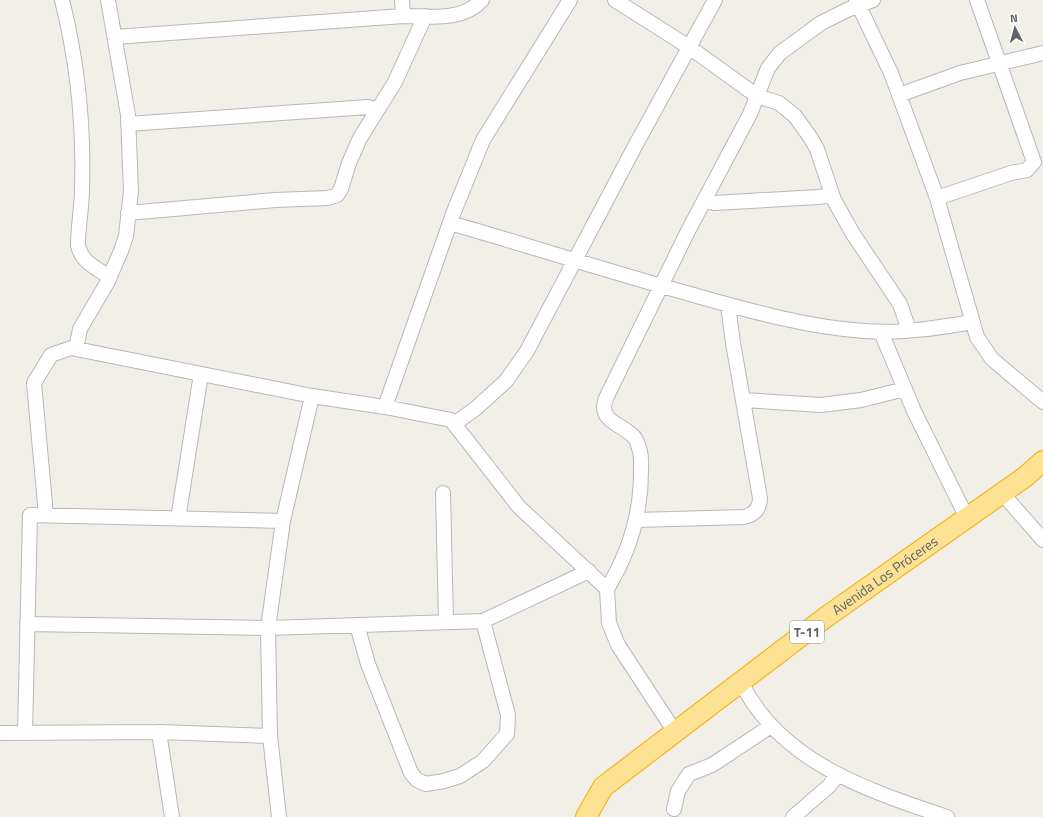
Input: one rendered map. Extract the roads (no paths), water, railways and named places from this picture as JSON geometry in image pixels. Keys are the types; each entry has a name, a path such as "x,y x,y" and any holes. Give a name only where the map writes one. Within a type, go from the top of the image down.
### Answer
{"highway":[{"name":"Avenida Los Próceres","path":"586,817 603,787 826,617 1002,493 1043,461"}],"street":[{"path":"62,0 76,69 82,147 82,196 78,245 80,254 86,262 110,277"},
{"path":"76,348 80,329 110,277 126,236 131,164 128,124 108,0"},
{"path":"402,0 403,16"},
{"path":"115,37 403,16 448,16 462,13 473,8 482,0"},
{"path":"385,407 450,223 483,140 570,0"},
{"path":"615,0 690,47 757,96 779,103 795,116 817,149 832,195 866,256 900,304 909,330"},
{"path":"454,424 506,381 536,335 575,259 715,0"},
{"path":"675,732 618,645 609,623 607,589 622,563 636,520 641,481 640,449 632,435 610,421 606,414 604,405 607,396 704,200 750,114 764,75 780,53 821,23 858,2 873,0"},
{"path":"938,198 1011,173 1027,170 1033,165 1034,158 977,0"},
{"path":"858,2 899,95 938,198 972,322 981,346 992,359 1043,402"},
{"path":"128,213 259,201 332,197 341,189 354,151 407,59 425,16"},
{"path":"899,95 960,73 1043,53"},
{"path":"128,124 368,107 377,109"},
{"path":"704,200 714,203 832,195"},
{"path":"450,223 728,305 827,327 881,332 972,322"},
{"path":"636,520 744,517 751,515 757,510 760,498 733,343 728,305"},
{"path":"881,332 904,390 967,518"},
{"path":"46,515 34,383 51,355 71,348 76,348 312,396 385,407 451,420 518,507 607,589"},
{"path":"178,519 201,374"},
{"path":"744,400 821,405 861,400 904,390"},
{"path":"280,817 270,736 268,628 283,521 312,396"},
{"path":"443,493 446,622"},
{"path":"1002,493 1043,540"},
{"path":"25,733 30,515 283,521"},
{"path":"28,624 268,628 483,621 589,571"},
{"path":"357,625 368,664 411,773 421,783 430,784 452,779 468,772 483,761 507,734 508,715 483,621"},
{"path":"741,682 753,703 771,726 800,750 838,775 914,812 947,817"},
{"path":"674,809 678,791 688,774 712,765 771,726"},
{"path":"0,733 160,732 270,736"},
{"path":"160,732 172,817"},
{"path":"793,817 830,786 838,775"}]}
